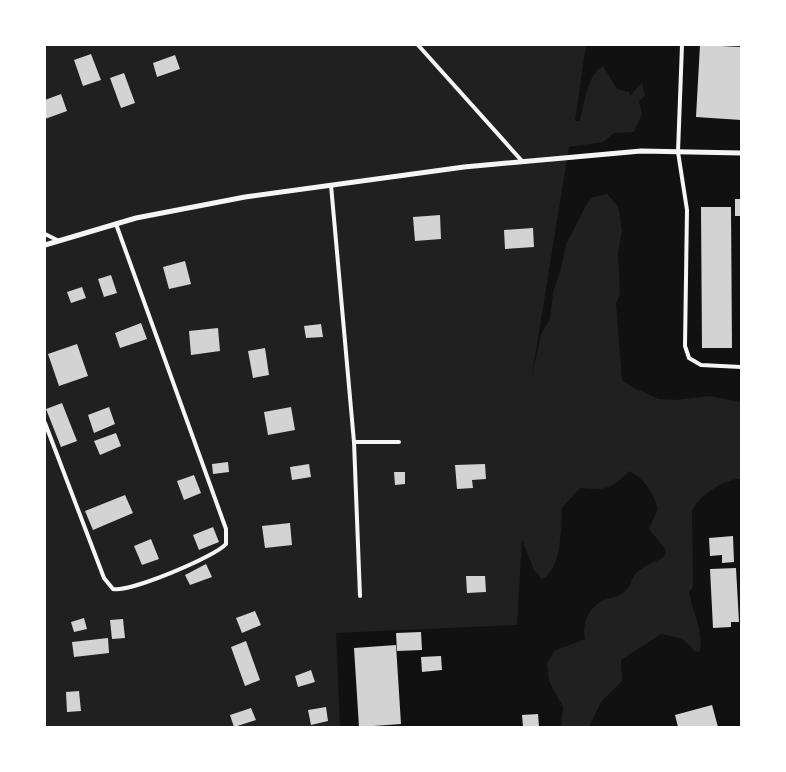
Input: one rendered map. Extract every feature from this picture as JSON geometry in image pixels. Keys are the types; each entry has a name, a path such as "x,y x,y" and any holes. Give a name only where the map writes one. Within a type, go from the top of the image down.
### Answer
{"street":[{"path":"45,245 116,224 244,197 331,185 522,161 641,151 741,153"}],"lane":[{"path":"418,45 522,161"},
{"path":"682,45 678,152 687,210 685,346 689,358 700,365 741,367"},
{"path":"331,185 354,442 360,596"},
{"path":"45,423 104,578 113,589 128,589 164,575 211,556 221,550 226,544 226,528 116,224"},
{"path":"45,234 59,241"},
{"path":"354,442 399,442"}],"shaded area":[{"path":"45,45 586,45 575,121 579,121 581,117 593,76 603,66 617,89 629,92 630,96 642,83 645,96 639,101 642,114 634,132 614,133 603,142 569,147 532,375 541,335 550,319 553,293 566,244 588,202 593,197 607,194 618,206 622,230 618,253 620,294 616,304 622,380 634,388 659,399 675,400 710,396 741,402 741,483 739,479 725,482 705,495 692,511 693,587 689,592 699,628 700,651 696,652 683,639 661,634 621,660 622,681 601,702 589,727 561,727 563,707 549,681 547,663 554,651 585,639 584,628 588,616 595,606 604,600 623,593 639,571 663,558 666,550 649,529 658,509 654,497 644,482 629,471 608,487 602,489 580,488 562,508 561,536 557,558 549,574 542,579 534,570 522,540 517,625 336,633 340,727 45,727"}],"building":[{"path":"700,45 741,47 741,120 696,117"},
{"path":"91,54 101,80 83,86 74,60"},
{"path":"175,55 180,69 157,77 153,63"},
{"path":"124,73 135,103 121,108 110,78"},
{"path":"61,94 67,111 45,119 45,100"},
{"path":"735,199 741,199 741,216 735,216"},
{"path":"701,207 731,207 732,348 702,348"},
{"path":"440,215 441,239 415,241 413,217"},
{"path":"533,228 534,247 505,249 504,230"},
{"path":"185,261 191,284 169,289 163,267"},
{"path":"111,275 117,293 104,297 98,279"},
{"path":"82,287 86,298 71,303 67,292"},
{"path":"141,323 147,339 120,348 115,333"},
{"path":"321,324 323,337 306,338 304,326"},
{"path":"218,328 220,351 191,355 189,331"},
{"path":"77,344 88,376 59,386 48,354"},
{"path":"265,348 269,375 253,378 248,351"},
{"path":"62,403 77,441 61,447 46,409"},
{"path":"109,407 115,424 94,433 88,415"},
{"path":"291,407 295,430 268,435 264,412"},
{"path":"116,433 121,446 100,455 94,441"},
{"path":"228,462 229,472 213,474 212,464"},
{"path":"309,464 311,477 292,480 290,467"},
{"path":"485,464 486,479 472,480 473,488 457,489 455,465"},
{"path":"394,472 405,472 405,484 395,485"},
{"path":"194,475 201,493 184,500 177,481"},
{"path":"125,495 133,513 93,530 85,511"},
{"path":"290,523 292,545 265,548 262,526"},
{"path":"213,527 219,542 199,550 193,535"},
{"path":"733,536 734,562 722,563 722,555 710,556 709,538"},
{"path":"151,539 159,559 142,565 134,546"},
{"path":"206,564 212,577 190,585 185,575"},
{"path":"736,568 739,622 731,622 731,627 713,628 710,569"},
{"path":"466,576 485,576 486,592 467,593"},
{"path":"255,611 261,625 242,633 236,618"},
{"path":"84,618 87,629 74,632 71,622"},
{"path":"123,619 125,638 112,639 110,620"},
{"path":"421,632 422,650 397,651 396,633"},
{"path":"108,638 109,653 74,657 72,642"},
{"path":"246,641 260,680 245,686 231,647"},
{"path":"396,645 401,724 359,727 354,648"},
{"path":"441,656 442,670 422,672 421,657"},
{"path":"311,670 315,682 298,687 295,676"},
{"path":"79,691 81,711 67,712 66,692"},
{"path":"712,705 718,727 678,727 675,715"},
{"path":"326,707 328,721 311,725 308,710"},
{"path":"251,708 256,720 234,727 230,715"},
{"path":"538,714 539,726 523,727 522,715"}]}
